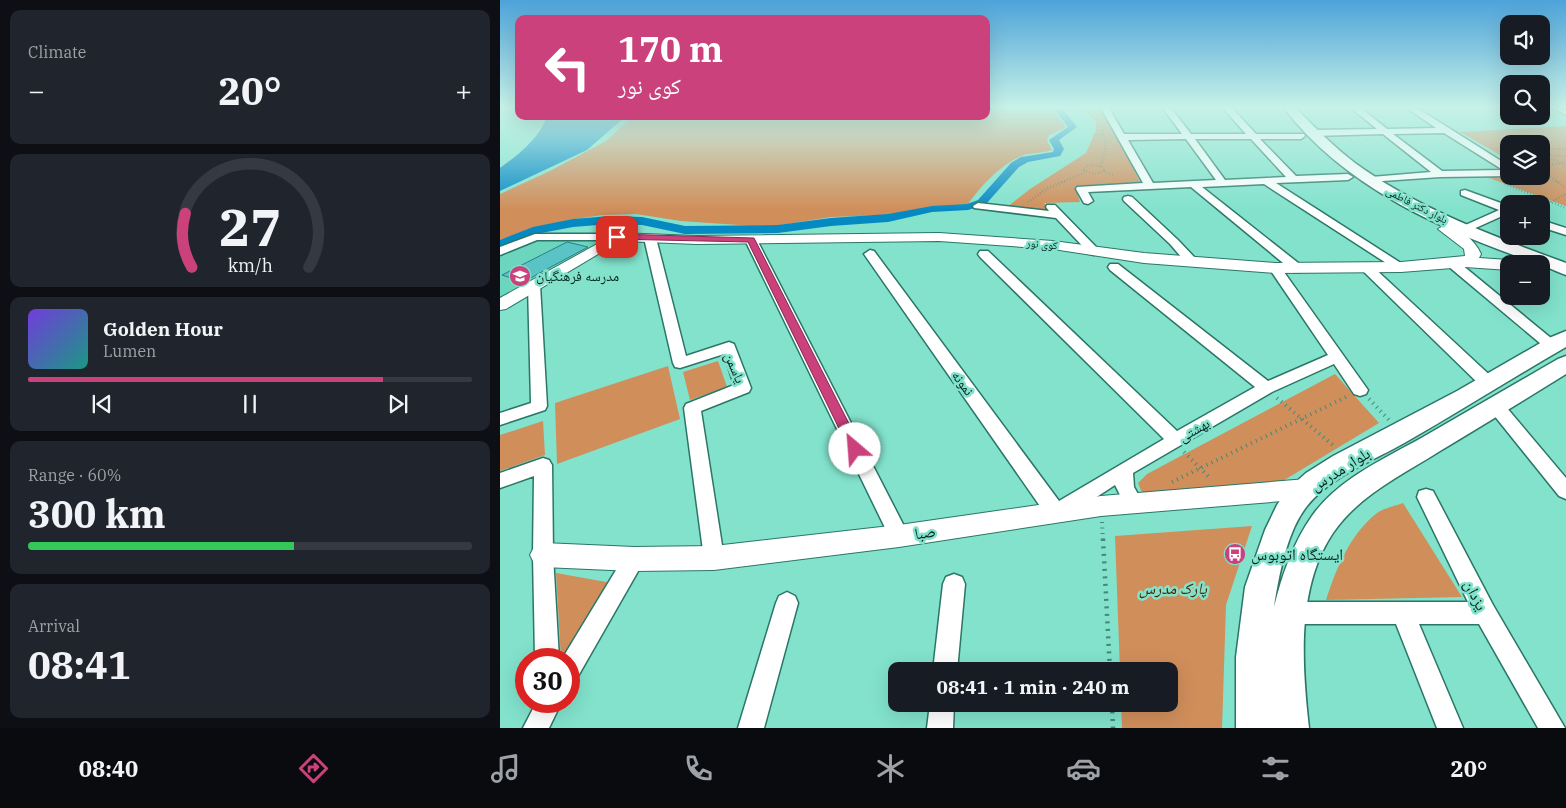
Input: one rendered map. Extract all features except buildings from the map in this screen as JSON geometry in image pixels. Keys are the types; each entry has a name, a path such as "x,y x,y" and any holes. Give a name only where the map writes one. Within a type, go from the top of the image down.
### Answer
{"main road":[{"name":"بلوار دکتر فاطمی","path":"1315,142 1348,177 1393,204 1505,255"},
{"name":"بلوار دکتر فاطمی","path":"1318,142 1371,180 1425,210 1465,229 1566,269"},
{"path":"1550,274 1566,280"},
{"name":"بلوار مدرس","path":"1255,728 1252,662 1255,615 1264,573 1288,510 1298,496 1317,480 1350,461 1412,441 1492,395 1562,358"},
{"name":"بلوار مدرس","path":"1290,728 1285,671 1291,613 1300,570 1310,547 1341,502 1376,477 1412,441"}],"street":[{"path":"1124,142 1150,186"},
{"path":"1192,142 1223,183"},
{"path":"1258,142 1294,180"},
{"path":"1399,142 1440,174"},
{"path":"1463,142 1500,166"},
{"path":"1371,180 1440,174 1500,172"},
{"path":"1088,201 1081,189 1348,177"},
{"path":"1266,181 1401,267"},
{"path":"1193,184 1298,268"},
{"path":"1465,193 1500,207"},
{"path":"1128,199 1174,242 1192,262"},
{"path":"978,206 1053,210 1094,251"},
{"path":"1465,229 1500,214"},
{"path":"1550,226 1566,232"},
{"path":"1445,229 1471,248 1474,254 1470,259 1458,262"},
{"path":"500,252 535,237 617,237"},
{"path":"500,305 617,237"},
{"name":"کوی نور","path":"617,237 751,240 939,237 1053,245 1144,258 1275,268 1401,267 1458,262 1500,264"},
{"name":"یاسمن","path":"650,238 680,363 729,347 743,388 692,408 714,558"},
{"path":"751,240 898,536"},
{"name":"نمونه","path":"870,254 1056,513"},
{"path":"984,254 1175,441"},
{"path":"1458,262 1562,358"},
{"path":"1114,267 1266,388"},
{"path":"1275,268 1360,390"},
{"path":"1367,268 1492,395 1566,491"},
{"path":"500,419 539,406 534,286"},
{"name":"بهشتی","path":"1056,513 1125,469 1266,388 1337,357"},
{"path":"500,482 543,465 543,555 547,648"},
{"path":"1125,469 1122,479 1126,491 1134,503"},
{"name":"صبا","path":"543,555 634,559 714,558 898,536 1101,506 1307,489"},
{"name":"یزدان","path":"1426,497 1485,613 1552,728"},
{"path":"580,651 634,559"},
{"path":"946,662 954,584"},
{"path":"751,728 788,603"},
{"path":"1291,613 1485,613"},
{"path":"1403,613 1450,728"},
{"path":"940,728 941,712"},
{"path":"536,728 544,713"}],"path":[{"path":"1101,166 1106,147 1105,142"},
{"path":"1550,149 1566,149"},
{"path":"1550,155 1566,156"},
{"path":"1550,157 1566,164"},
{"path":"1550,165 1560,162"},
{"path":"1025,204 1048,188 1087,172 1093,174 1105,170 1101,166 1087,166 1084,170 1087,172"},
{"path":"1550,178 1566,188"},
{"path":"1497,181 1566,208"},
{"path":"1551,202 1566,194"},
{"path":"1560,198 1566,200"},
{"path":"1266,388 1350,461"},
{"path":"1158,501 1164,486 1360,390 1412,441"},
{"path":"1175,441 1228,496"},
{"path":"1101,506 1110,662"},
{"path":"1112,712 1113,728"}],"shaded area":[{"name":"مدرسه فرهنگیان","path":"605,238 589,250 500,298 500,254 538,239"}],"green space":[{"path":"604,142 1048,142 1052,150 1024,155 1000,169 968,204 883,215 831,217 781,225 753,226 681,221 636,214 602,215 569,220 532,229 500,240 500,194 550,171"},
{"path":"1091,142 1120,142 1140,182 1075,186 1080,202 1044,203 1050,212 1007,207 1030,189 1086,153"},
{"path":"1477,142 1500,142 1500,155"},
{"path":"1550,142 1566,142 1566,206 1550,200 1550,195 1536,195 1509,185 1550,185"},
{"path":"1500,170 1500,182 1473,172"},
{"path":"718,361 727,387 690,400 683,372"},
{"path":"668,366 680,419 557,464 555,403"},
{"path":"1335,374 1379,423 1281,482 1143,495 1138,483 1147,474"},
{"path":"543,421 545,455 500,471 500,435"},
{"path":"1403,503 1462,597 1326,600 1339,564 1359,531 1377,513"},
{"name":"پارک مدرس","path":"1252,526 1226,605 1222,728 1122,728 1121,712 1178,712 1178,662 1120,662 1115,536"},
{"path":"556,573 612,583 572,648 560,648"}],"water":[{"path":"531,142 596,142 587,150 500,191 500,168"}],"waterway":[{"path":"500,244 533,231 573,223 610,220 642,221 685,230 778,229 831,222 888,218 932,209 968,207 982,202 1015,165 1025,159 1057,154 1059,149 1055,142"}],"place":[{"name":"مدرسه فرهنگیان","path":"520,276"},
{"name":"ایستگاه اتوبوس","path":"1235,554"}],"route":[{"path":"617,237 751,240 855,449"}]}
